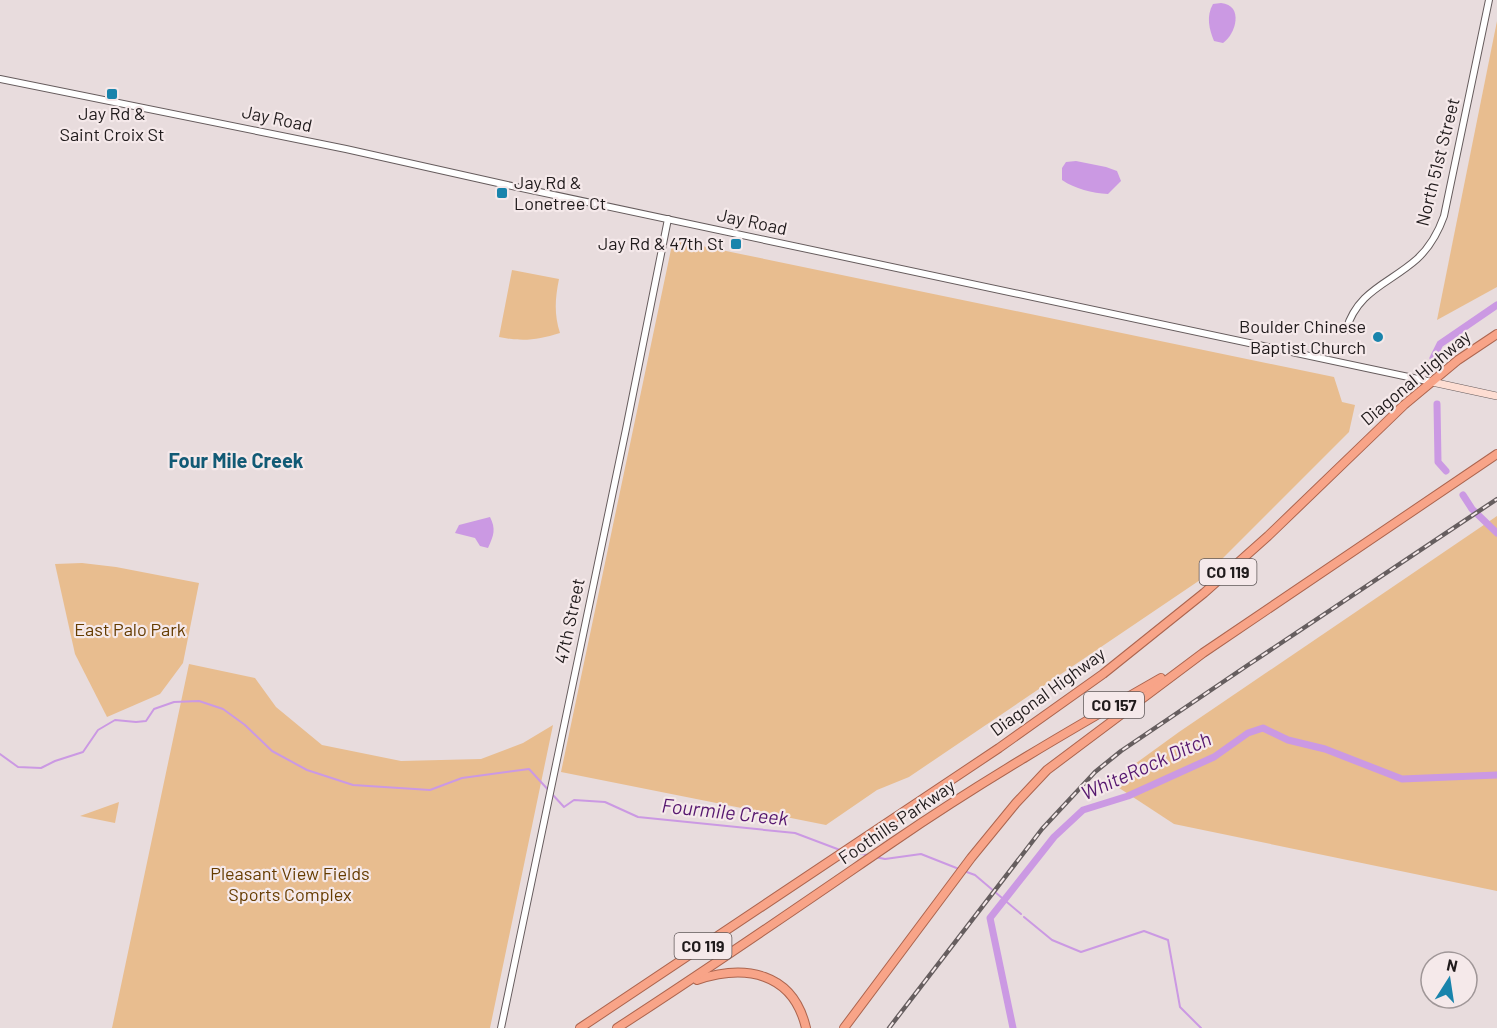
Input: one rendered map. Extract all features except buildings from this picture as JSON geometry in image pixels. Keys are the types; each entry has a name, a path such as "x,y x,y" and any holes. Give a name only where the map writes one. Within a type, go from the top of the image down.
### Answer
{"highway":[{"name":"Diagonal Highway","path":"580,1028 999,748 1095,680 1186,608 1268,536 1377,429 1458,360 1497,334"},
{"name":"CO 119","path":"844,1028 971,858 1016,802 1047,770 1203,653 1497,454"},
{"name":"Foothills Parkway","path":"617,1028 894,842 1073,729 1203,653"},
{"path":"685,984 721,974 747,972 772,979 792,996 799,1006 806,1028"}],"main road":[{"name":"Jay Road","path":"1432,382 1497,396"}],"street":[{"name":"North 51st Street","path":"1346,330 1360,301 1415,260 1433,240 1439,228 1444,216 1489,0"},
{"name":"Jay Road","path":"0,79 346,149 1432,382"},
{"name":"47th Street","path":"501,1028 668,219"}],"green space":[{"path":"1497,21 1497,287 1437,320"},
{"path":"673,240 1334,377 1342,402 1355,405 1349,432 1203,578 909,777 877,790 826,825 561,772"},
{"path":"512,270 559,279 556,306 560,333 530,340 499,337"},
{"path":"1497,516 1497,891 1174,824 1110,782 1179,732"},
{"name":"East Palo Park","path":"82,563 199,583 183,663 160,694 107,717 75,654 55,564"},
{"name":"Pleasant View Fields Sports Complex","path":"189,664 255,678 276,707 322,745 401,761 481,759 523,743 553,725 490,1028 112,1028"},
{"path":"119,802 115,823 80,816"}],"shaded area":[{"path":"1221,3 1233,9 1236,20 1228,39 1223,43 1214,41 1209,22 1213,4"},
{"path":"1076,161 1117,171 1121,181 1108,194 1090,192 1072,186 1062,180 1062,168 1066,162"},
{"path":"490,517 494,532 488,548 480,546 475,538 455,533 459,525"}],"waterway":[{"name":"WhiteRock Ditch","path":"1433,358 1440,344 1497,305"},
{"name":"WhiteRock Ditch","path":"1437,404 1438,462 1446,471"},
{"name":"WhiteRock Ditch","path":"1463,495 1472,509 1497,533"},
{"path":"0,754 18,767 41,768 83,752 98,730 115,720 146,721 154,709 174,702 199,701 223,709 245,725 272,751 307,770 353,785 430,790 462,778 529,769 564,807 574,800 605,802 638,817 795,833 840,850"},
{"name":"WhiteRock Ditch","path":"1013,1028 990,918 1054,837 1083,810 1128,796 1214,757 1248,733 1263,728 1288,740 1325,749 1402,779 1497,775"},
{"name":"Fourmile Creek","path":"849,851 867,855"},
{"name":"Fourmile Creek","path":"875,857 885,859 921,854 959,869"},
{"name":"Fourmile Creek","path":"964,871 975,875 1021,914"},
{"name":"Fourmile Creek","path":"1024,917 1052,940 1081,952 1144,931 1168,940 1180,1007 1201,1028"}],"railway":[{"path":"889,1028 1042,829 1095,772 1121,751 1497,499"}],"place":[{"name":"Jay Rd & Saint Croix St","path":"112,94"},
{"name":"Jay Rd & Lonetree Ct","path":"502,193"},
{"name":"Jay Rd & 47th St","path":"736,244"},
{"name":"Boulder Chinese Baptist Church","path":"1378,337"}],"district":[{"name":"Four Mile Creek","path":"236,461"}]}
